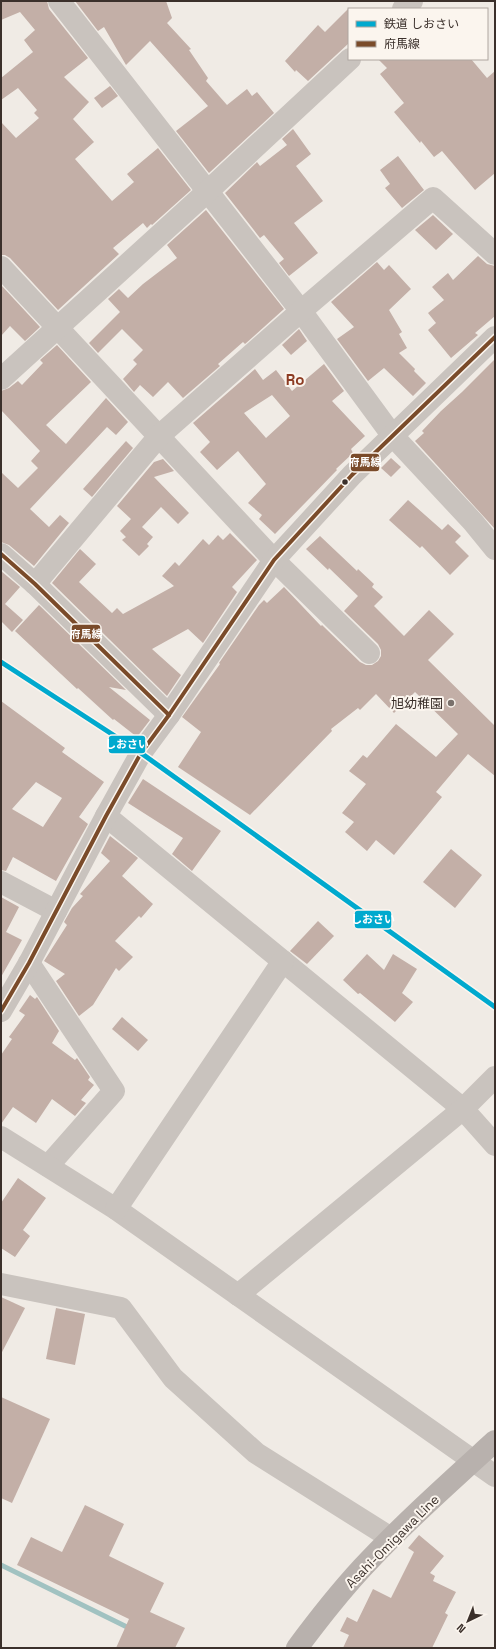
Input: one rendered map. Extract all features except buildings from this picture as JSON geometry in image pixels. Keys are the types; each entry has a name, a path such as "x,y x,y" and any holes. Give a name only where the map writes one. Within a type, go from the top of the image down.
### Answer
{"main road":[{"name":"Asahi-Omigawa Line","path":"296,1648 322,1614 391,1538 495,1441"}],"street":[{"path":"59,1 301,311 392,435 473,522 495,549"},
{"path":"404,8 412,1"},
{"path":"1,379 208,191 349,60"},
{"path":"35,584 159,436 301,311 433,198 495,254"},
{"path":"1,267 274,560 369,653"},
{"path":"1,1011 29,963 106,816 141,753 274,560 352,475 495,337"},
{"path":"1,554 35,584 169,714"},
{"path":"106,816 463,1109 495,1145"},
{"path":"1,882 56,911"},
{"path":"116,1209 283,961"},
{"path":"29,963 114,1091 48,1166"},
{"path":"238,1295 463,1109 495,1077"},
{"path":"1,1137 116,1209 495,1476"},
{"path":"1,1284 121,1308 173,1378 256,1453 391,1538"}],"waterway":[{"path":"1,1565 131,1629"}],"rail line":[{"name":"しおさい","path":"1,662 141,753 495,1007"}],"transit line":[{"name":"府馬線","path":"1,1011 29,963 106,816 141,753 169,715 274,560 352,475 495,337"},
{"name":"府馬線","path":"1,554 35,584 169,715"}],"place":[{"name":"旭幼稚園","path":"451,703"}],"district":[{"name":"Ro","path":"295,380"}]}
